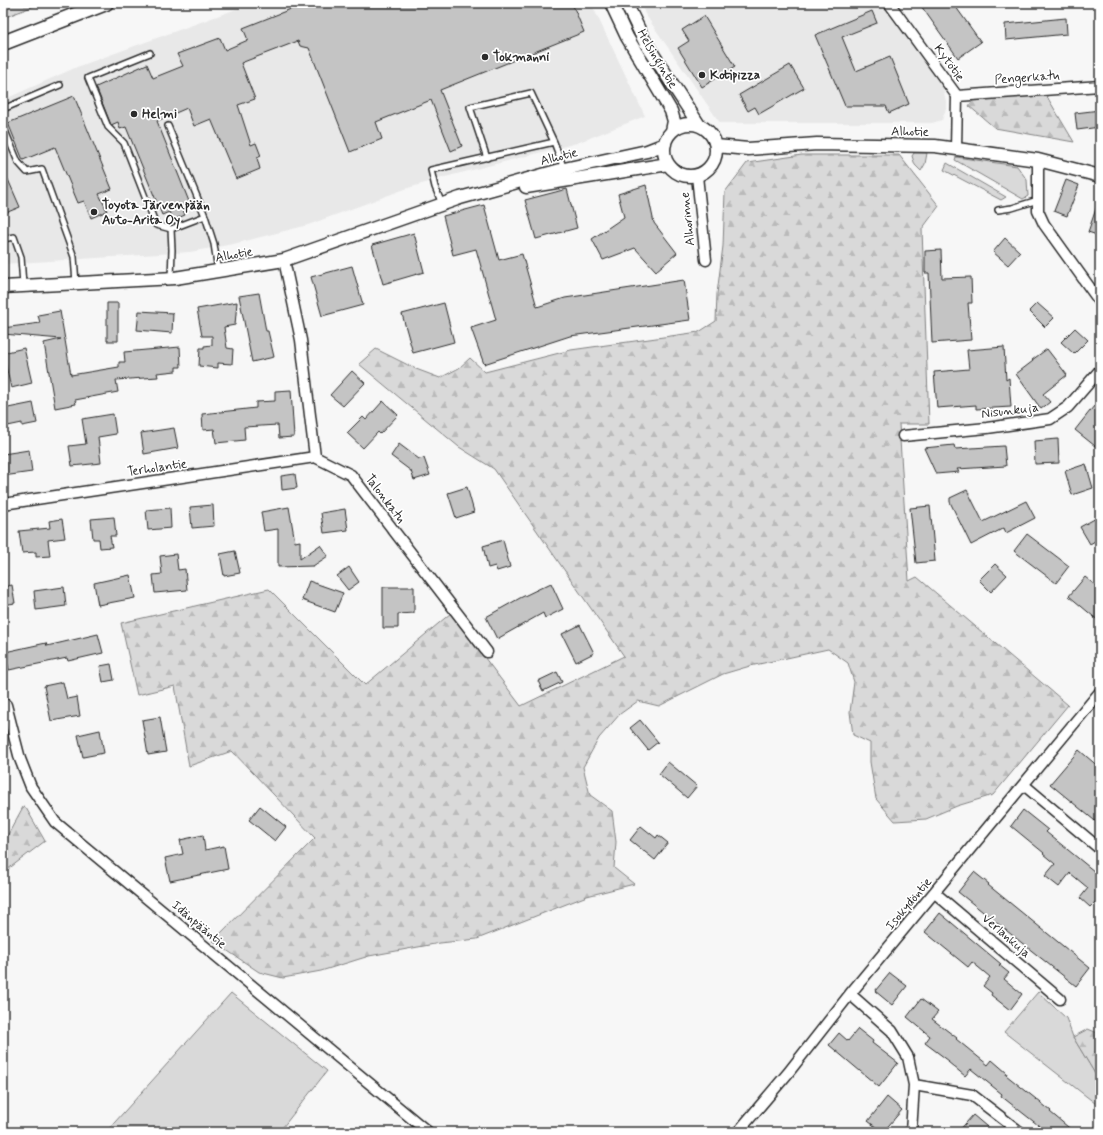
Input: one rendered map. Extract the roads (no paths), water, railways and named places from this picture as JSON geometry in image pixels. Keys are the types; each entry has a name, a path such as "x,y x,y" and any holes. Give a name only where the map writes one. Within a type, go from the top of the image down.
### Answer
{"main road":[{"path":"3,43 106,3"}],"street":[{"name":"Helsingintie","path":"611,3 627,37 671,111 674,121 672,131"},
{"name":"Helsingintie","path":"626,3 645,42 699,125"},
{"name":"Kytötie","path":"889,3 957,96 956,149"},
{"name":"Pengerkatu","path":"957,96 1100,86"},
{"path":"691,124 699,125 708,130 711,134 716,146 715,158 712,165 705,172 697,176 688,177 680,175 672,170 668,164 664,154 665,144 672,131 680,126 691,124"},
{"name":"Alhotie","path":"3,287 171,278 218,272 284,260 460,198 566,174 647,151 665,144"},
{"name":"Alhotie","path":"716,146 748,149 817,144 935,146 1038,160 1100,176"},
{"path":"1038,160 1038,211 1044,224 1100,302"},
{"name":"Alhotie","path":"566,174 668,164"},
{"name":"Alhorinne","path":"697,176 706,260"},
{"path":"284,260 301,340 315,458"},
{"name":"Nisunkuja","path":"903,436 987,428 1050,419 1068,407 1100,370"},
{"name":"Terholantie","path":"3,504 315,458"},
{"name":"Talonkatu","path":"315,458 351,475 487,652"},
{"name":"Isokydöntie","path":"738,1132 1100,692"},
{"name":"Idänpääntie","path":"3,703 6,705 20,759 31,787 55,822 428,1132"},
{"path":"1024,785 1100,849"},
{"name":"Verlankuja","path":"935,893 1060,999"},
{"path":"850,994 892,1031 908,1057 914,1085 911,1132"},
{"path":"914,1085 972,1095 1020,1132"}],"lane":[{"path":"150,53 88,78 108,127 124,143 156,225 171,229 205,216"},
{"path":"3,109 60,86"},
{"path":"487,158 470,107 531,93 554,142 566,174"},
{"path":"3,126 18,162 27,172 42,169 74,257 76,283"},
{"path":"168,126 205,216 214,244 218,272"},
{"path":"442,205 435,187 432,170 554,142"},
{"path":"998,210 1012,208 1038,200"},
{"path":"171,229 171,278"},
{"path":"3,239 14,237 21,257 24,286"}],"place":[{"name":"Tokmanni","path":"485,57"},
{"name":"Kotipizza","path":"702,75"},
{"name":"Helmi","path":"134,114"},
{"name":"Toyota Järvenpään Auto-Arita Oy","path":"94,212"}]}
